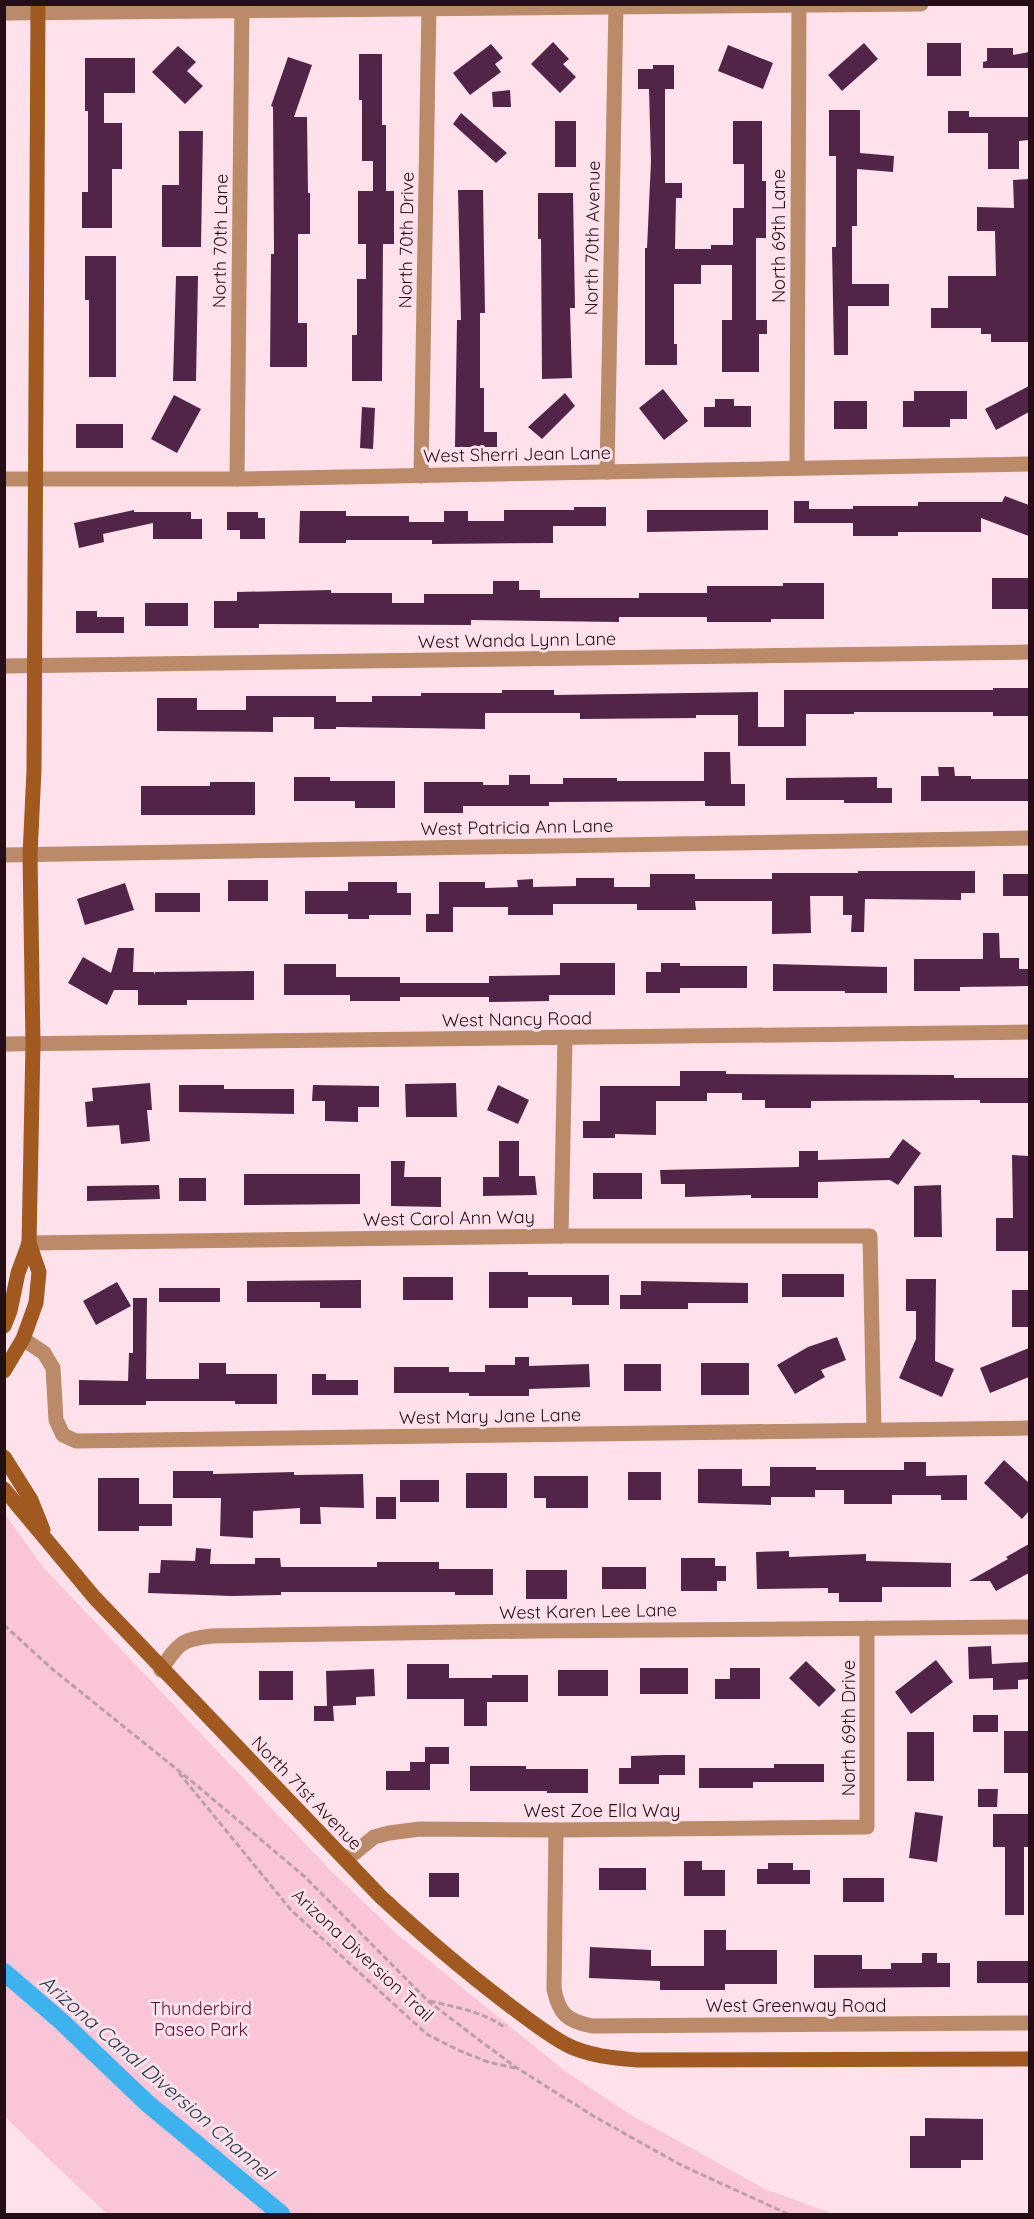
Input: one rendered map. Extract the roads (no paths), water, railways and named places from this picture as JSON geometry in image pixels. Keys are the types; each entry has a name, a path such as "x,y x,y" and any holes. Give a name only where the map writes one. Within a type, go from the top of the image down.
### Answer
{"street":[{"path":"4,13 38,9 921,4"},
{"name":"North 70th Avenue","path":"608,472 616,6"},
{"name":"North 69th Lane","path":"796,468 799,6"},
{"name":"North 70th Drive","path":"422,476 429,7"},
{"name":"North 70th Lane","path":"237,479 242,8"},
{"path":"4,1326 10,1311 18,1273 29,1243 33,1044 30,855 34,770 34,480 38,349 38,9"},
{"name":"West Sherri Jean Lane","path":"4,480 237,479 1029,464"},
{"name":"West Wanda Lynn Lane","path":"4,666 1029,652"},
{"name":"West Patricia Ann Lane","path":"4,855 1029,838"},
{"name":"West Nancy Road","path":"4,1044 1029,1032"},
{"path":"561,1236 565,1038"},
{"name":"West Carol Ann Way","path":"29,1243 561,1236 870,1236 874,1430"},
{"path":"4,1371 23,1340 36,1303 39,1272 29,1243"},
{"name":"West Mary Jane Lane","path":"23,1340 44,1353 53,1368 56,1420 63,1435 76,1441 1029,1428"},
{"name":"North 71st Avenue","path":"4,1457 31,1500 46,1538"},
{"name":"North 71st Avenue","path":"4,1489 94,1597 161,1670 346,1860 429,1941 518,2011 568,2045 610,2058 638,2060 1029,2060"},
{"name":"West Karen Lee Lane","path":"161,1670 176,1648 190,1638 212,1636 1029,1627"},
{"name":"North 69th Drive","path":"867,1628 867,1827"},
{"name":"West Zoe Ella Way","path":"346,1860 374,1837 420,1829 867,1827"},
{"name":"West Greenway Road","path":"556,1830 554,1989 557,2002 564,2015 577,2023 592,2026 1029,2023"}],"waterway":[{"name":"Arizona Canal Diversion Channel","path":"4,1972 61,2021 147,2103 281,2214"}],"park label":[{"name":"Thunderbird Paseo Park","path":"201,2018"}]}
